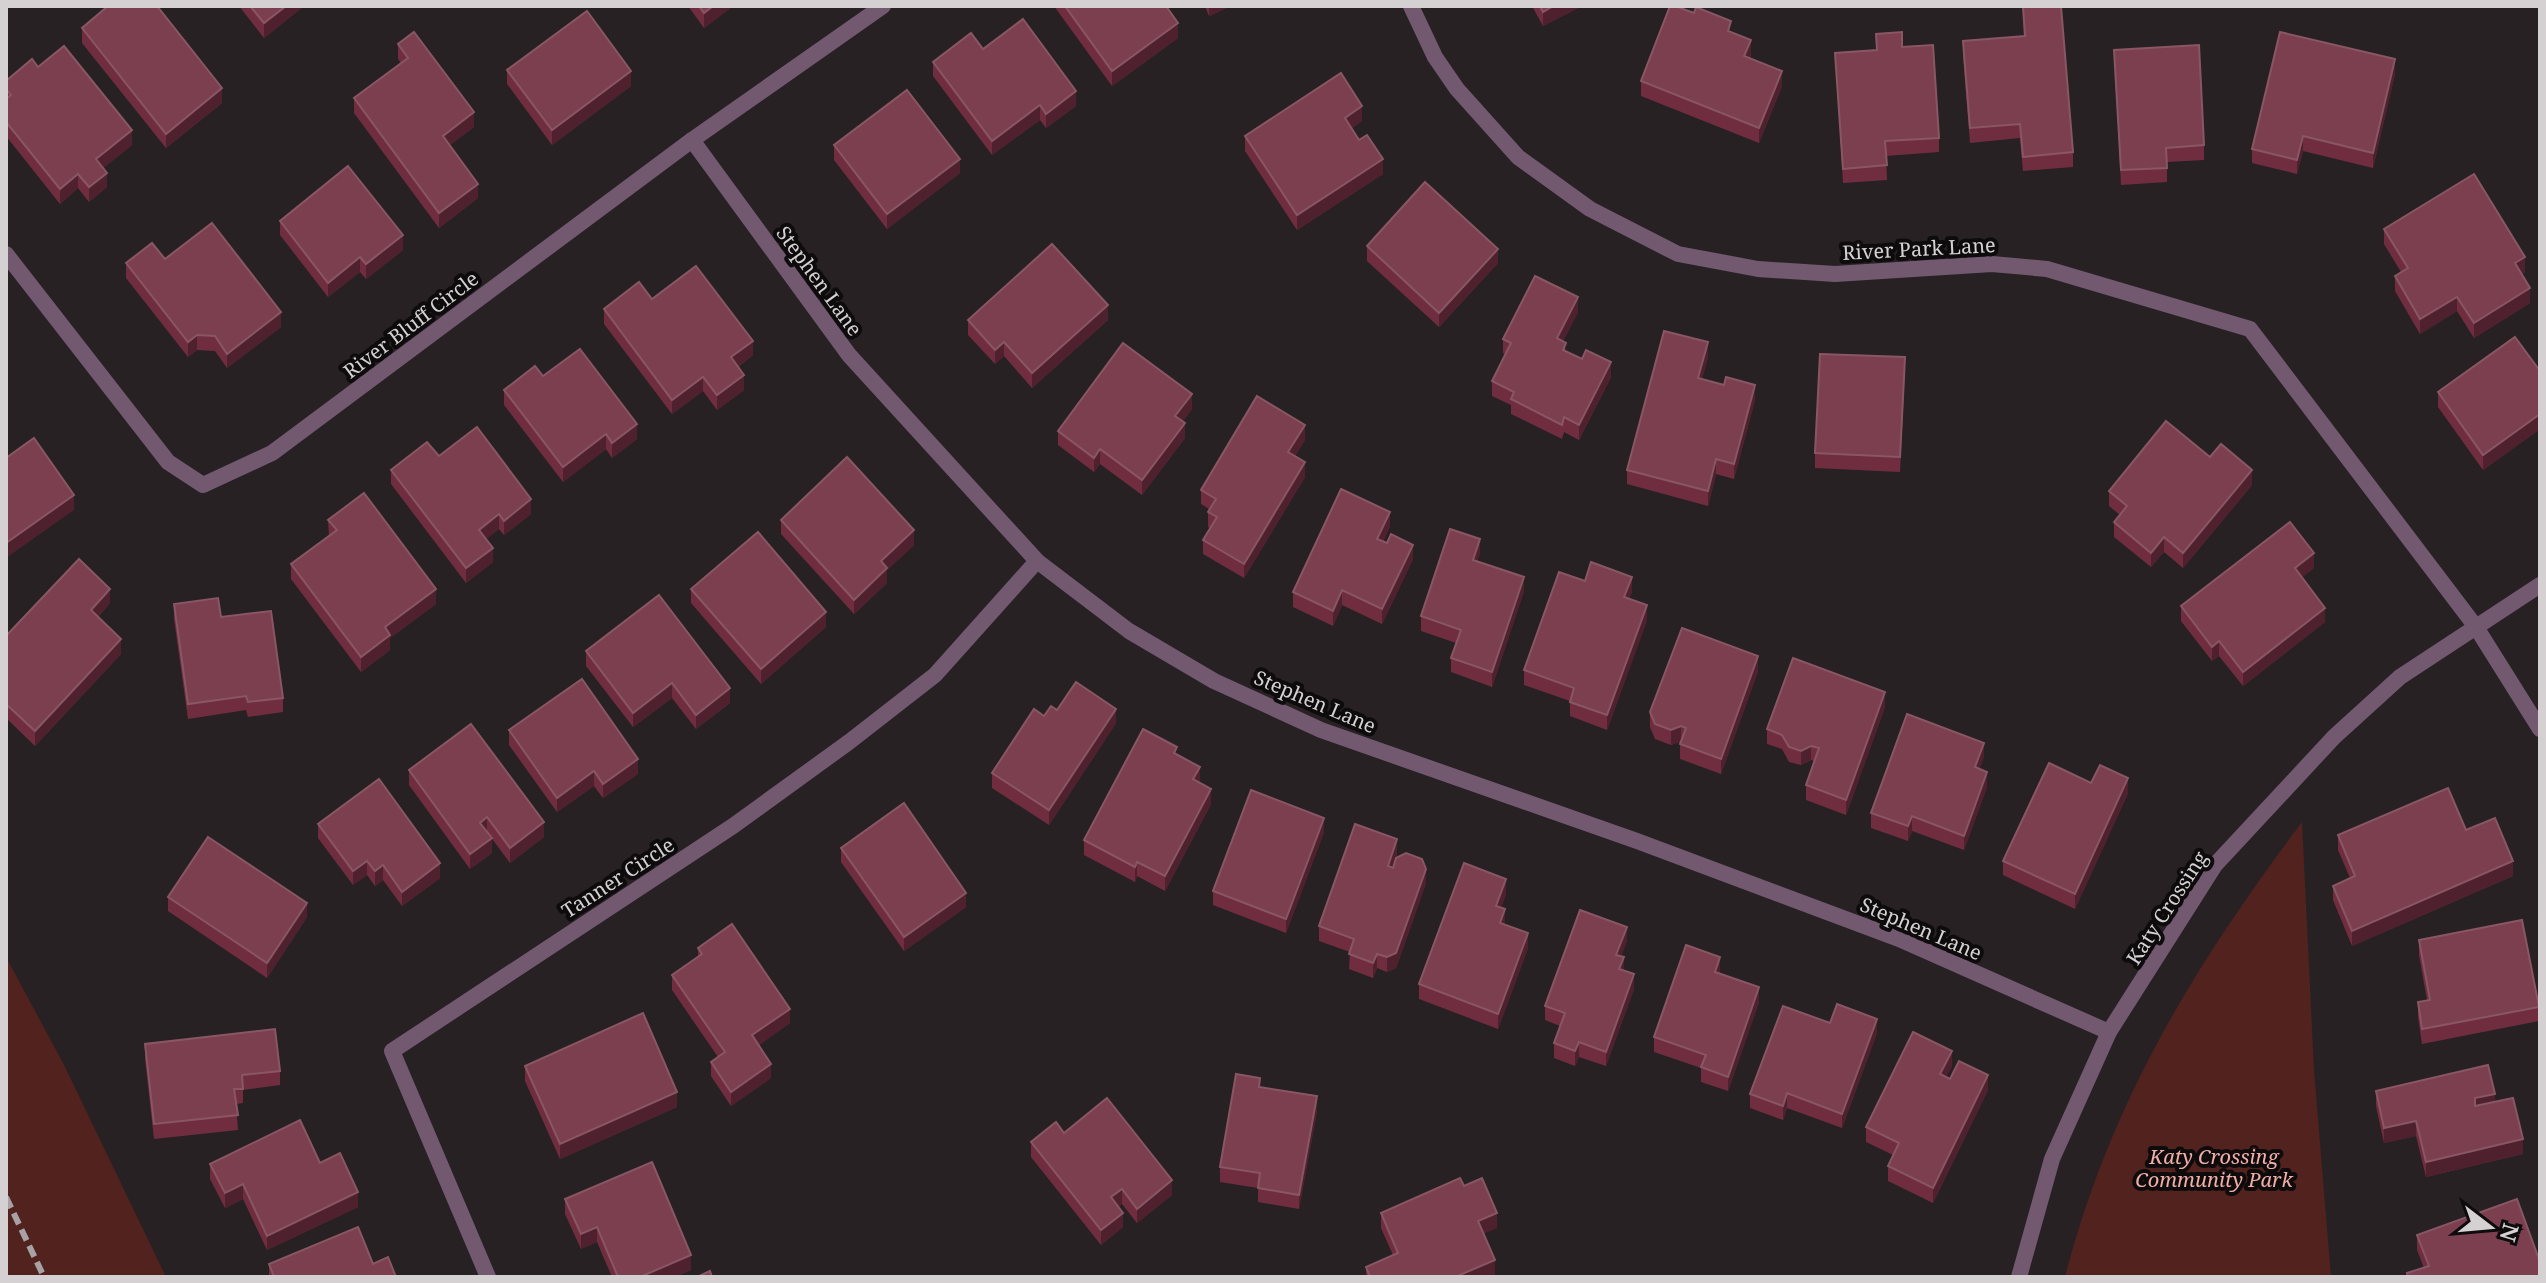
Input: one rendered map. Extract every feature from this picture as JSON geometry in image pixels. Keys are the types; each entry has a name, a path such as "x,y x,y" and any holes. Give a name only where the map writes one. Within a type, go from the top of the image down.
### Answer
{"street":[{"name":"River Bluff Circle","path":"6,254 168,462 203,485 272,453 692,140 883,6"},
{"name":"River Park Lane","path":"1411,6 1435,57 1457,89 1518,157 1590,209 1678,254 1758,269 1835,274 1992,264 2047,269 2250,329 2476,627 2540,729"},
{"name":"Stephen Lane","path":"692,140 849,355 1037,561 1129,631 1214,681 1321,730 1637,841 1899,939 2109,1032"},
{"name":"Tanner Circle","path":"488,1277 392,1051 733,826 849,742 935,675 1037,561"},
{"name":"Katy Crossing","path":"2019,1277 2052,1159 2109,1032 2215,865 2334,737 2400,677 2540,585"}],"green space":[{"name":"Katy Crossing Community Park","path":"2302,822 2314,1070 2331,1277 2065,1277 2106,1152 2160,1038 2226,929"},
{"path":"6,957 64,1065 166,1277 6,1277"}],"building":[{"path":"108,6 157,6 222,88 166,134 82,28"},
{"path":"250,6 286,6 264,23"},
{"path":"699,6 713,6 704,13"},
{"path":"1065,6 1166,6 1178,23 1112,71"},
{"path":"1670,6 1694,13 1696,7 1731,21 1728,31 1751,40 1744,56 1782,71 1759,128 1641,81"},
{"path":"2061,6 2073,152 2023,157 2020,124 1970,128 1963,41 2025,36 2023,7"},
{"path":"587,11 631,71 552,130 507,70"},
{"path":"1023,19 1076,91 1046,114 1040,105 992,141 933,62 971,33 983,49"},
{"path":"414,32 474,112 443,136 478,184 439,213 354,98 408,58 398,44"},
{"path":"1902,32 1902,47 1933,45 1939,138 1885,141 1887,165 1843,169 1835,53 1877,50 1876,34"},
{"path":"2280,32 2395,59 2373,153 2303,136 2297,160 2252,149"},
{"path":"2199,45 2204,145 2166,148 2167,168 2121,170 2114,50"},
{"path":"64,46 132,130 96,159 107,173 89,187 78,174 60,189 6,122 6,99 11,95 6,89 6,81 32,59 38,67"},
{"path":"1341,73 1362,106 1345,118 1359,140 1367,135 1383,159 1297,215 1245,136"},
{"path":"907,90 960,159 887,214 834,145"},
{"path":"348,166 403,235 366,264 360,257 328,283 280,221"},
{"path":"2474,174 2525,257 2515,263 2530,288 2474,323 2457,297 2420,319 2395,276 2408,268 2384,229"},
{"path":"1425,182 1498,249 1439,313 1367,246"},
{"path":"212,223 281,312 227,354 215,336 197,335 188,342 126,263 152,243 165,259"},
{"path":"1052,244 1108,305 1032,373 1004,342 995,350 968,320"},
{"path":"696,266 753,341 731,357 744,375 717,395 703,377 672,400 604,309 639,282 652,299"},
{"path":"1535,276 1578,297 1557,338 1566,343 1563,350 1582,359 1586,350 1611,362 1579,425 1564,417 1562,425 1511,399 1514,392 1492,381 1511,343 1503,339"},
{"path":"1664,331 1708,342 1698,378 1724,385 1726,377 1755,385 1734,464 1716,459 1708,491 1627,470"},
{"path":"2515,337 2540,371 2540,414 2483,455 2438,392"},
{"path":"1123,343 1192,394 1175,416 1185,423 1142,480 1100,449 1094,458 1058,431"},
{"path":"580,349 637,424 612,443 606,434 563,467 504,390 535,366 543,376"},
{"path":"1820,354 1905,357 1900,457 1815,453"},
{"path":"1257,396 1305,425 1288,452 1305,462 1244,564 1203,540 1217,517 1208,512 1216,499 1201,490"},
{"path":"2166,421 2210,457 2221,444 2252,470 2183,553 2164,537 2151,553 2114,522 2127,506 2109,491"},
{"path":"477,427 531,499 504,521 499,514 479,530 493,548 466,568 391,470 427,442 439,456"},
{"path":"34,438 74,495 6,543 6,458"},
{"path":"847,457 914,530 881,561 887,568 854,600 781,520"},
{"path":"1341,489 1390,512 1377,539 1387,543 1391,534 1413,545 1382,609 1342,590 1333,611 1293,592"},
{"path":"364,493 436,589 385,627 390,635 361,657 291,564 337,530 328,520"},
{"path":"2290,522 2314,553 2295,568 2325,608 2243,672 2219,641 2212,647 2181,606"},
{"path":"1450,529 1480,539 1473,560 1524,577 1492,672 1451,658 1461,630 1421,616"},
{"path":"758,532 826,612 761,669 691,589"},
{"path":"79,559 110,589 91,610 121,639 35,731 6,704 6,636"},
{"path":"1591,562 1632,577 1624,597 1647,605 1607,715 1570,702 1574,688 1524,670 1559,572 1585,581"},
{"path":"659,595 730,688 696,715 672,683 633,713 586,651"},
{"path":"218,598 221,617 271,611 283,698 248,702 246,696 188,704 174,604"},
{"path":"1682,628 1758,656 1721,759 1680,744 1686,728 1681,726 1671,730 1655,724 1650,712"},
{"path":"1793,658 1885,692 1846,800 1806,785 1819,748 1811,746 1801,751 1789,747 1782,735 1767,729"},
{"path":"582,679 638,759 603,784 594,771 557,798 509,730"},
{"path":"1076,682 1116,709 1049,810 992,773 1034,709 1044,716 1051,706 1057,710"},
{"path":"1907,714 1984,743 1975,767 1987,772 1964,836 1912,816 1908,826 1871,813"},
{"path":"471,724 544,822 510,848 487,817 480,823 492,838 470,854 409,770"},
{"path":"1143,729 1177,747 1174,753 1200,767 1193,779 1211,789 1165,876 1137,862 1135,867 1084,840"},
{"path":"2049,763 2091,783 2100,765 2128,778 2075,894 2003,861"},
{"path":"379,779 440,863 402,892 383,865 375,871 367,861 353,871 318,824"},
{"path":"2448,788 2466,830 2495,818 2513,861 2352,931 2333,886 2355,876 2338,835"},
{"path":"1251,790 1324,818 1286,919 1213,891"},
{"path":"904,803 966,893 904,937 841,848"},
{"path":"1355,824 1397,839 1388,866 1393,868 1396,858 1406,853 1422,859 1426,869 1396,953 1387,957 1377,954 1373,963 1349,954 1354,939 1319,926"},
{"path":"208,837 307,903 267,963 168,897"},
{"path":"1464,863 1506,879 1496,906 1505,909 1500,923 1528,933 1498,1014 1419,984"},
{"path":"1580,910 1627,927 1616,955 1624,957 1619,969 1634,974 1606,1052 1579,1042 1575,1051 1554,1043 1565,1013 1545,1006"},
{"path":"2522,920 2539,1007 2422,1029 2418,1002 2430,1000 2419,940"},
{"path":"732,924 790,1009 752,1035 771,1064 731,1092 711,1062 725,1052 672,975 702,954 698,948"},
{"path":"1686,945 1720,957 1715,972 1759,987 1728,1077 1701,1067 1706,1055 1654,1037"},
{"path":"1837,1004 1877,1019 1842,1114 1787,1093 1783,1106 1750,1094 1783,1006 1830,1023"},
{"path":"643,1013 677,1092 560,1144 525,1066"},
{"path":"275,1029 280,1071 242,1075 243,1089 234,1089 238,1115 154,1124 145,1044"},
{"path":"1913,1032 1952,1051 1940,1074 1950,1079 1959,1061 1988,1075 1933,1188 1888,1166 1899,1143 1866,1127"},
{"path":"2488,1065 2495,1094 2475,1098 2475,1106 2513,1098 2523,1139 2426,1162 2416,1121 2384,1128 2376,1091"},
{"path":"1236,1074 1260,1078 1259,1087 1317,1096 1299,1195 1258,1188 1260,1173 1220,1167"},
{"path":"1107,1098 1172,1180 1137,1209 1122,1189 1111,1197 1123,1213 1101,1230 1031,1142 1056,1122 1064,1133"},
{"path":"300,1120 320,1163 340,1153 358,1192 267,1236 243,1184 225,1193 210,1164"},
{"path":"652,1162 691,1255 640,1277 618,1277 597,1227 581,1234 565,1199"},
{"path":"1460,1178 1464,1186 1482,1178 1497,1213 1478,1221 1495,1260 1455,1277 1370,1277 1366,1267 1398,1253 1381,1213"},
{"path":"2517,1199 2540,1262 2540,1277 2408,1277 2407,1273 2429,1266 2417,1235"},
{"path":"358,1227 373,1264 388,1257 396,1277 274,1277 269,1264"},
{"path":"710,1271 712,1277 697,1277"}],"railway":[{"path":"6,1197 44,1277"}]}
